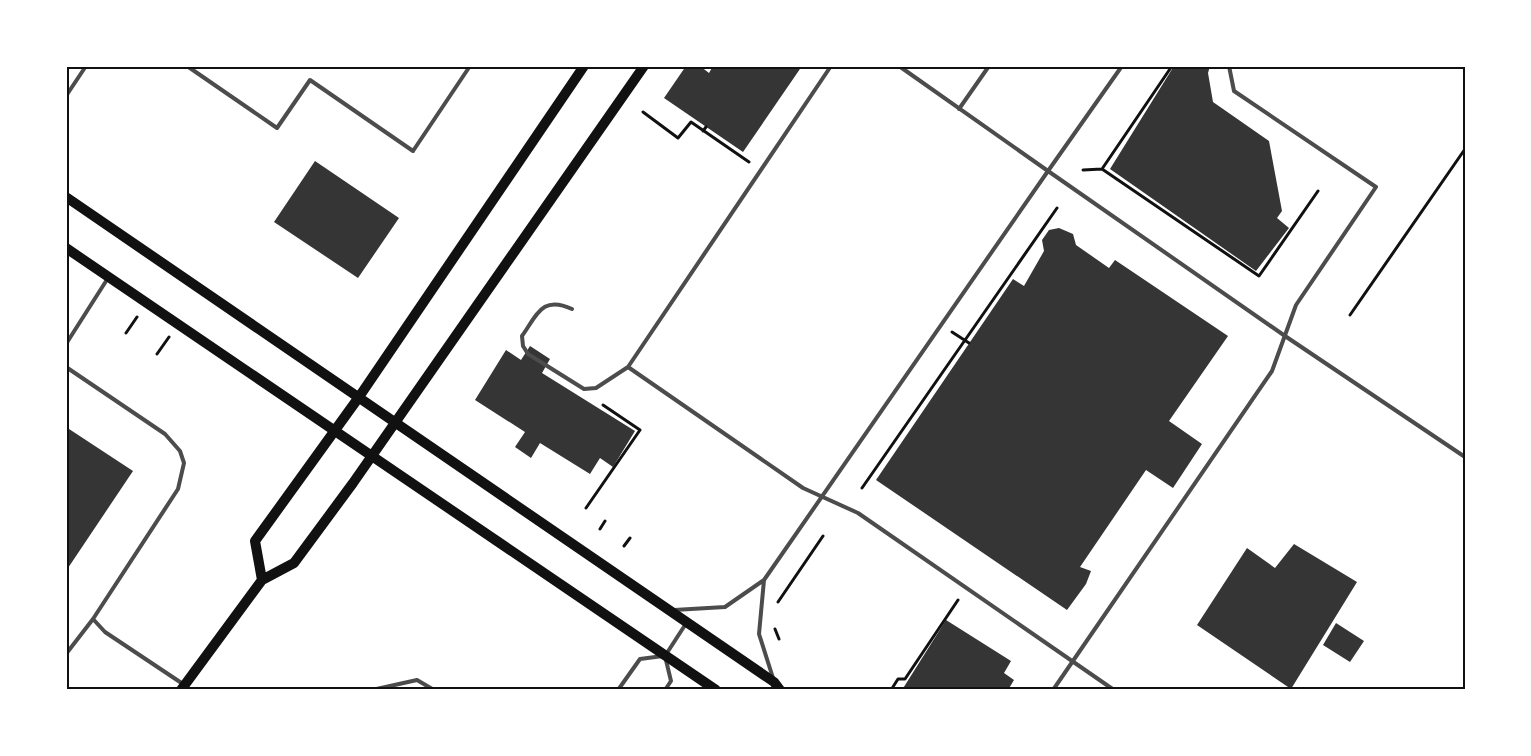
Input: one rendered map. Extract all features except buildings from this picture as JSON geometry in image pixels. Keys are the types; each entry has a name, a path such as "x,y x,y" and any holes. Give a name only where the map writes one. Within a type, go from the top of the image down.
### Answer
{"main road":[{"path":"262,580 255,541 359,397 584,66"},
{"path":"183,688 262,580 294,563 373,457 644,66"},
{"path":"66,197 687,622 777,686"},
{"path":"66,248 716,690"}],"lane":[{"path":"66,96 86,66"},
{"path":"187,66 277,128 310,80 413,151 470,66"},
{"path":"572,308 560,303 550,303 542,307 522,336 523,346 528,354 584,389 596,388 628,367 831,66"},
{"path":"899,66 1285,336 1465,457"},
{"path":"959,109 989,66"},
{"path":"669,610 725,607 764,580 1122,66"},
{"path":"1053,690 1272,371 1296,305 1376,187 1234,91 1229,66"},
{"path":"66,344 108,276"},
{"path":"66,367 165,434 180,451 184,463 178,489 93,619 66,654"},
{"path":"628,367 804,488 858,513 1114,690"},
{"path":"764,580 760,634 777,686"},
{"path":"93,619 105,632 183,688"},
{"path":"665,690 671,681 665,656 687,622"},
{"path":"618,690 640,659 665,656"},
{"path":"372,690 417,680 434,690"}],"path":[{"path":"1102,169 1172,66"},
{"path":"642,112 678,138 691,122 760,171"},
{"path":"703,131 706,127"},
{"path":"1350,315 1465,149"},
{"path":"1083,170 1102,169 1259,276 1318,191"},
{"path":"862,488 1057,208"},
{"path":"126,333 139,315"},
{"path":"157,354 169,337"},
{"path":"586,508 640,430 603,405"},
{"path":"600,529 605,522"},
{"path":"775,605 823,536"},
{"path":"624,546 630,538"},
{"path":"891,690 898,679 905,679 966,588"},
{"path":"774,622 779,639"}]}
